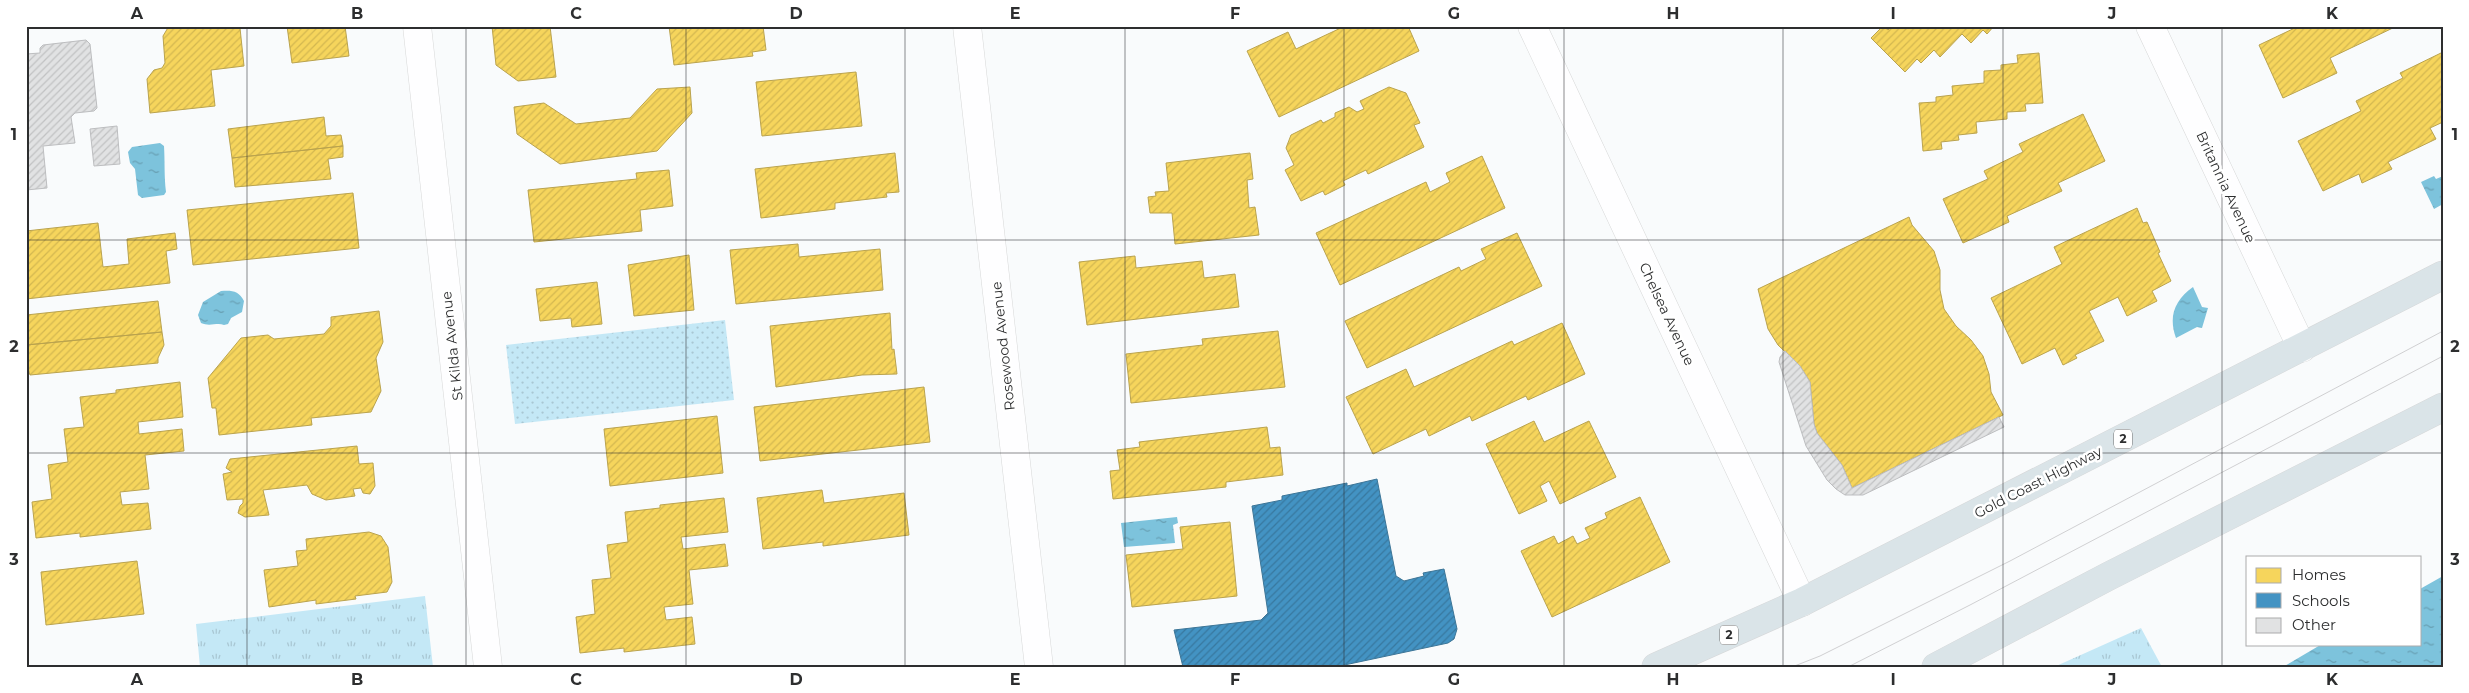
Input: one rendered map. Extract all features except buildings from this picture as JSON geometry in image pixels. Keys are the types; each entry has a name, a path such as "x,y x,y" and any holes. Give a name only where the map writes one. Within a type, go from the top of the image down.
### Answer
{"highway":[{"name":"Gold Coast Highway","path":"1656,667 1802,602 2443,275"},
{"path":"1936,667 2109,576 2443,407"}],"street":[{"name":"St Kilda Avenue","path":"417,26 488,667"},
{"name":"Rosewood Avenue","path":"967,26 1039,667"},
{"name":"Chelsea Avenue","path":"1532,26 1802,602"},
{"name":"Britannia Avenue","path":"2150,26 2302,348"}],"green space":[{"path":"725,320 734,400 515,424 506,345"},
{"path":"425,596 433,667 200,667 196,624"},
{"path":"2141,628 2162,667 2054,667"}],"water":[{"path":"160,143 164,146 166,192 164,195 142,198 138,195 135,169 130,163 128,152 132,147"},
{"path":"2434,176 2436,179 2443,176 2443,204 2434,209 2421,182"},
{"path":"2193,287 2202,307 2208,308 2202,328 2197,327 2176,338 2173,323 2175,309 2182,297"},
{"path":"221,291 232,291 240,295 244,301 242,312 231,318 228,324 207,325 201,323 198,315 203,302"},
{"path":"1177,517 1178,523 1173,525 1175,543 1124,547 1121,523"},
{"path":"2443,576 2443,667 2283,667 2319,646 2422,646 2422,588"}],"tram line":[{"path":"1792,667 1820,656 2010,561 2443,331"},
{"path":"1848,667 1970,605 2443,356"}]}
